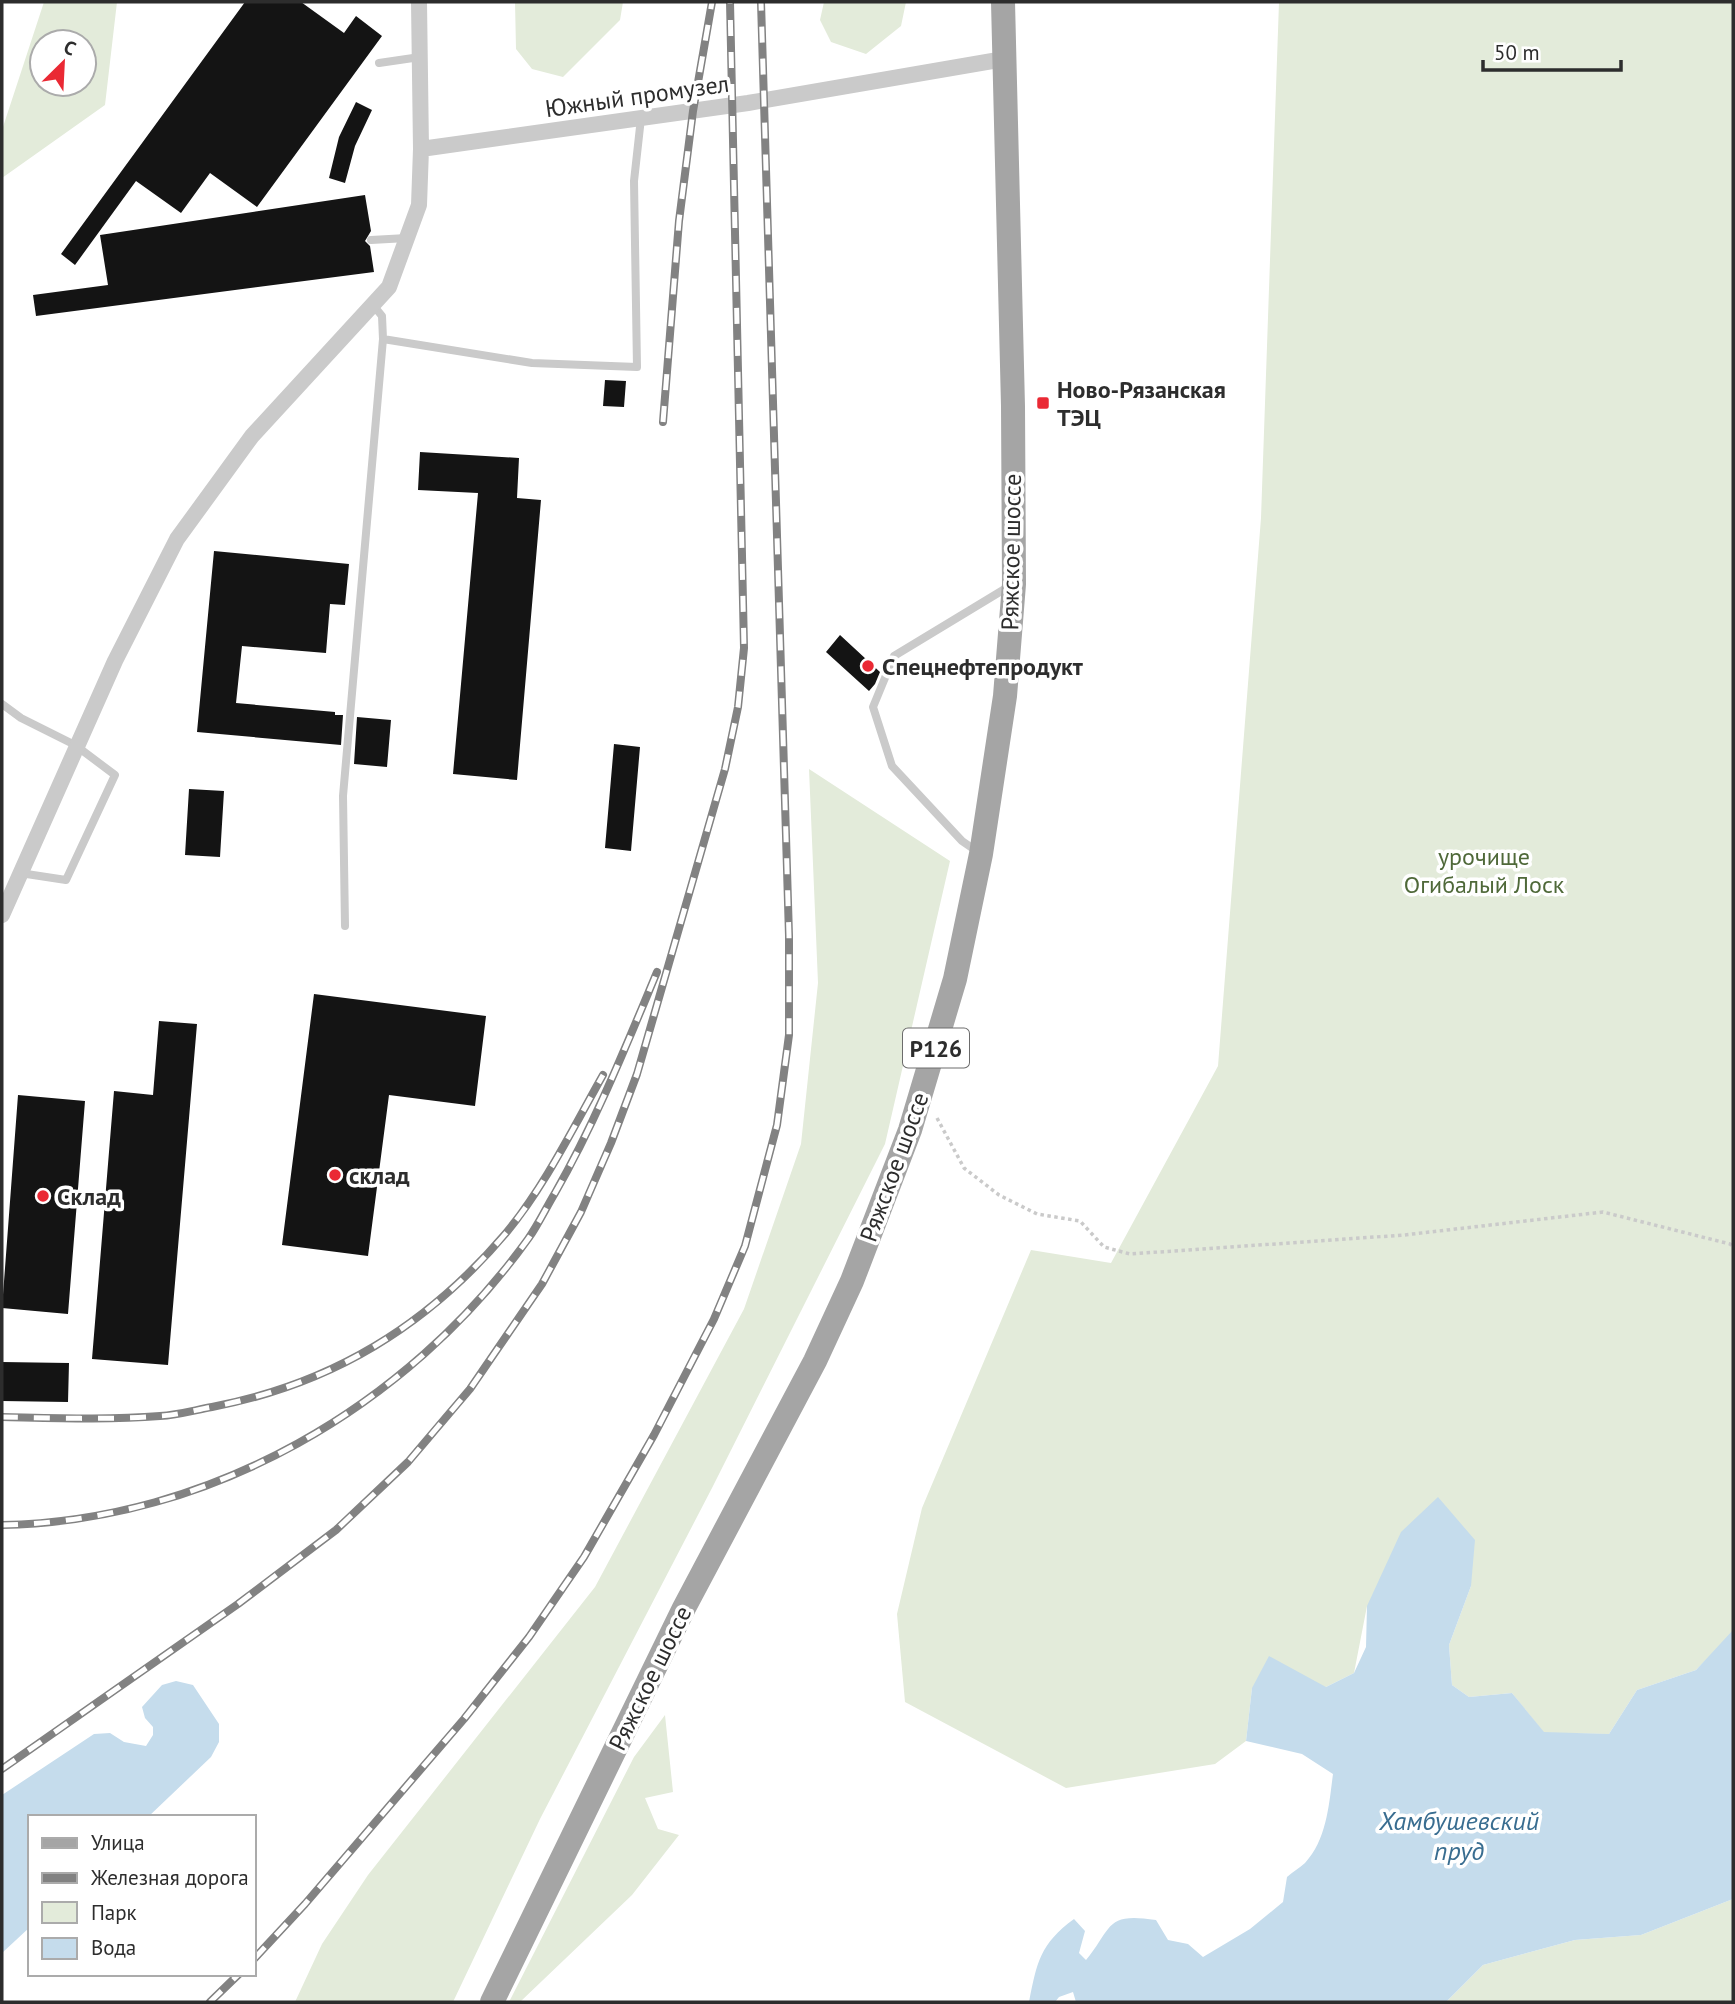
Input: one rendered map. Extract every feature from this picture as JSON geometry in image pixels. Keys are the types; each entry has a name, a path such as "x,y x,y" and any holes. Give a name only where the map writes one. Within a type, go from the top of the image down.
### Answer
{"main road":[{"name":"Ряжское шоссе","path":"492,2002 684,1608 815,1362 852,1282 907,1140 954,979 981,854 1005,696 1014,584 1013,406 1003,2"}],"street":[{"path":"2,915 114,661 177,539 252,436 389,287 419,205 419,2"},
{"name":"Южный промузел","path":"421,149 748,103 1004,59"}],"lane":[{"path":"379,63 420,57"},
{"path":"383,339 532,363 637,367 634,180 641,118"},
{"path":"371,240 407,239"},
{"path":"345,926 343,796 383,339 382,316 373,305"},
{"path":"981,854 962,841 892,766 873,707 894,656 1014,584"},
{"path":"2,704 21,718 75,745 115,775 66,880 20,873"}],"path":[{"path":"922,1092 964,1168 999,1195 1037,1214 1080,1221 1104,1247 1130,1254 1404,1235 1603,1212 1730,1244 1733,1247"}],"green space":[{"path":"44,2 117,2 105,105 2,178 2,130 28,51 28,98 98,98 98,28 35,28"},
{"path":"515,2 623,2 620,20 563,77 532,69 516,49"},
{"path":"824,2 906,2 901,26 866,54 831,42 820,20"},
{"name":"урочище Огибалый Лоск","path":"1279,2 1733,2 1733,1632 1696,1670 1637,1690 1609,1734 1544,1733 1512,1693 1469,1697 1452,1685 1449,1645 1471,1586 1367,1606 1354,1673 1326,1687 1252,1688 1246,1741 1215,1764 1066,1788 905,1702 897,1614 922,1508 1031,1250 1111,1263 1218,1066 1261,518"},
{"path":"809,769 950,861 885,1144 712,1488 540,1819 453,2002 295,2002 322,1944 368,1875 595,1587 744,1309 801,1144 818,983"},
{"path":"665,1715 673,1792 645,1798 658,1829 679,1835 632,1895 520,2002 509,2002 634,1757"},
{"path":"1733,1899 1733,2002 1446,2002 1483,1965 1575,1940 1641,1935"}],"water":[{"name":"Хамбушевский пруд","path":"1438,1497 1475,1540 1471,1586 1449,1645 1452,1685 1469,1697 1512,1693 1544,1732 1609,1734 1637,1690 1696,1670 1733,1630 1733,1899 1641,1935 1575,1940 1483,1965 1446,2002 1076,2002 1073,1992 1059,1997 1055,2002 1029,2002 1042,1955 1054,1937 1074,1919 1085,1931 1079,1953 1086,1960 1112,1925 1127,1918 1156,1920 1168,1940 1188,1944 1203,1957 1250,1929 1283,1902 1287,1877 1305,1863 1318,1843 1328,1809 1333,1774 1302,1754 1246,1741 1252,1688 1269,1656 1326,1687 1354,1673 1366,1647 1367,1606 1401,1532"},
{"path":"176,1681 193,1685 219,1724 219,1742 211,1757 150,1815 28,1815 28,1929 2,1953 2,1795 94,1734 110,1733 124,1742 146,1746 153,1735 153,1727 145,1718 142,1707 162,1685"}],"building":[{"path":"245,2 301,2 344,33 356,16 382,36 257,207 210,173 181,213 136,181 75,265 61,254"},
{"path":"356,102 372,110 355,146 345,183 329,178 339,137"},
{"path":"365,195 371,231 365,241 370,246 374,272 36,316 33,295 108,285 100,235"},
{"path":"605,380 626,381 624,407 603,406"},
{"path":"420,452 519,458 517,498 541,500 517,780 453,774 478,493 418,490"},
{"path":"214,551 349,564 345,605 330,604 326,653 242,646 236,703 343,715 341,745 197,732"},
{"path":"840,635 880,672 869,691 826,652"},
{"path":"357,717 391,720 387,767 354,764"},
{"path":"614,744 640,747 631,851 605,848"},
{"path":"189,789 224,791 220,857 185,855"},
{"name":"склад","path":"314,994 486,1016 475,1106 389,1095 368,1256 282,1245"},
{"path":"159,1021 197,1024 168,1365 92,1359 114,1091 153,1095"},
{"name":"Склад","path":"18,1095 85,1101 68,1314 2,1308"},
{"path":"2,1362 69,1363 68,1402 2,1401"}],"railway":[{"path":"663,422 679,221 693,111 712,2"},
{"path":"2,1769 238,1604 336,1530 408,1462 470,1389 542,1284 581,1212 611,1143 637,1074 725,769 738,707 744,648 730,2"},
{"path":"256,1957 464,1719 529,1637 584,1557 654,1435 714,1319 745,1246 777,1125 789,1035 789,936 761,2"},
{"path":"2,1525 79,1518 155,1502 228,1477 298,1444 363,1402 424,1354 479,1299 535,1228 597,1112 657,972"},
{"path":"2,1417 121,1418 180,1414 256,1397 297,1383 374,1346 410,1323 444,1296 506,1233 546,1176 603,1075"},
{"path":"210,2002 237,1976"}],"place":[{"name":"Ново-Рязанская ТЭЦ","path":"1043,403"},
{"name":"Спецнефтепродукт","path":"868,666"},
{"name":"склад","path":"335,1175"},
{"name":"Склад","path":"43,1196"}]}
